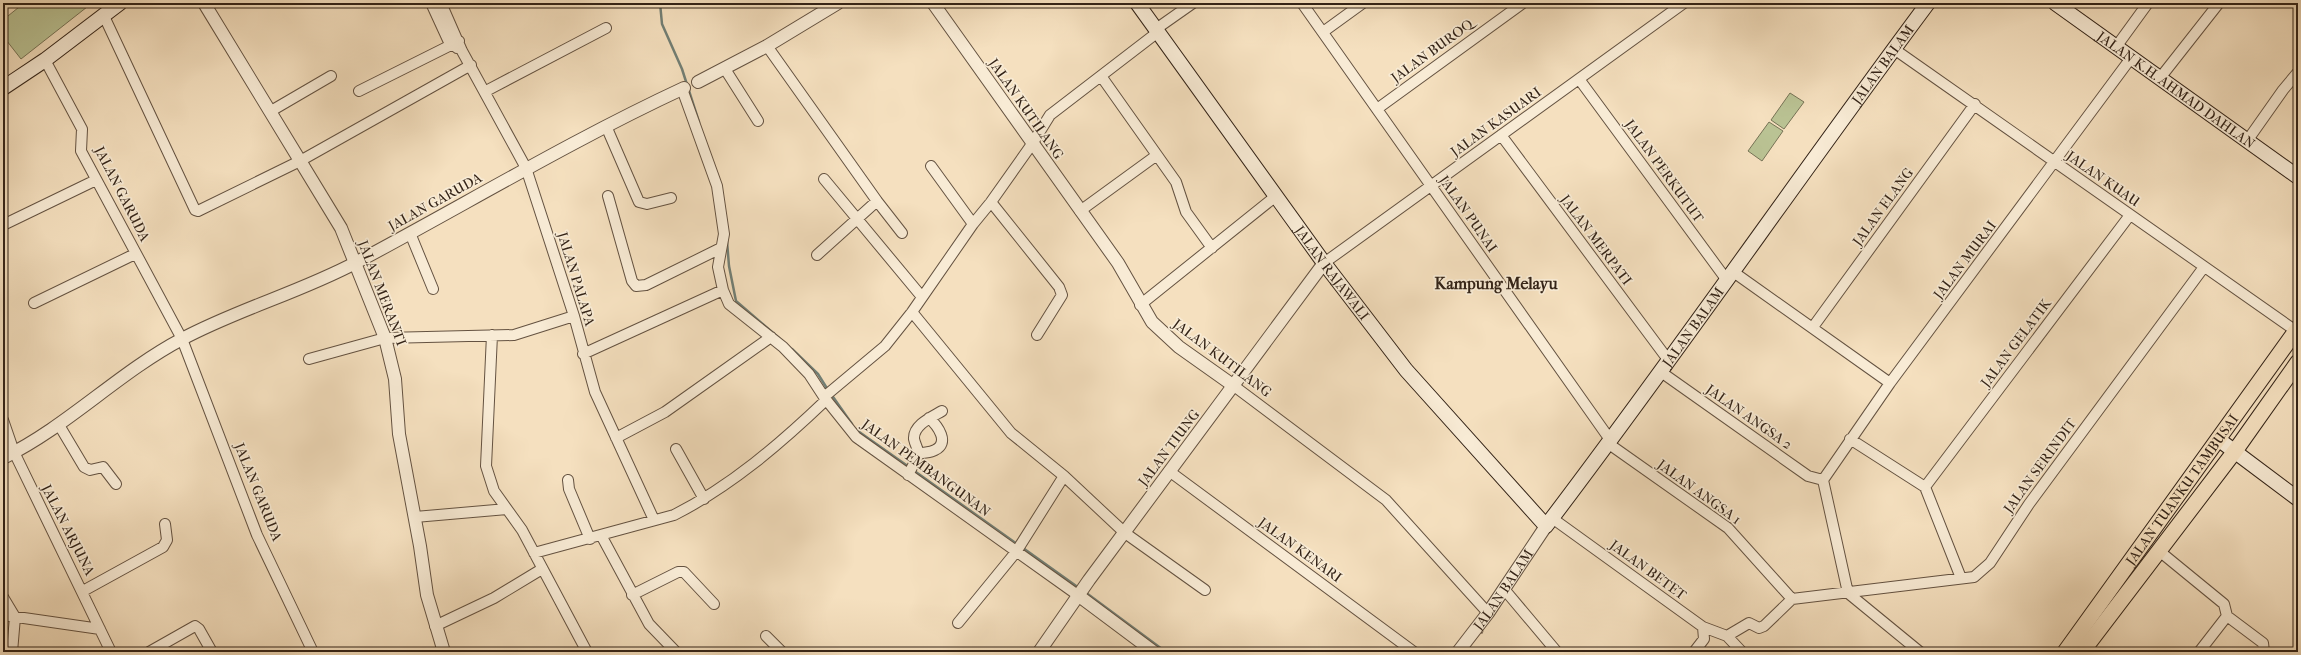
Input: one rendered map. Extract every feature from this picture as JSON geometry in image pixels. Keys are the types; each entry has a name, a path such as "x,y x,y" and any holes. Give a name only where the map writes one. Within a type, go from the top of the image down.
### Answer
{"main road":[{"path":"4,86 45,60 103,14 120,3"},
{"name":"JALAN RAJAWALI","path":"1138,3 1324,263 1406,370 1549,522"},
{"name":"JALAN BALAM","path":"1549,522 1665,367 1729,275 1928,3"},
{"name":"JALAN K.H. AHMAD DAHLAN","path":"2062,5 2131,58 2298,177"},
{"name":"JALAN TUANKU TAMBUSAI","path":"2065,652 2297,329"},
{"name":"JALAN TUANKU TAMBUSAI","path":"2082,652 2158,550 2235,451 2298,362"},
{"path":"2218,439 2298,499"}],"street":[{"name":"JALAN MERANTI","path":"204,3 341,228 385,338 395,379 399,434 415,517 427,595 444,652"},
{"name":"JALAN PALAPA","path":"431,3 471,65 526,168 574,316 583,354 595,392 654,520"},
{"name":"JALAN PALAPA","path":"441,3 457,45"},
{"path":"698,82 767,46 838,3"},
{"name":"JALAN KUTILANG","path":"933,3 1118,263 1140,305 1152,322 1167,337 1386,500 1488,612"},
{"path":"534,554 674,515 704,499 740,475 774,447 839,383 885,346 912,312 972,224 991,202 1032,144 1044,121 1055,109 1101,76 1157,30 1193,3"},
{"name":"JALAN PUNAI","path":"1302,3 1432,186 1610,442"},
{"path":"1323,32 1363,3"},
{"name":"JALAN BUROQ","path":"1377,108 1523,3"},
{"name":"JALAN KASUARI","path":"1324,263 1684,3"},
{"path":"2116,47 2148,3"},
{"path":"2160,78 2219,3"},
{"path":"103,14 195,210 198,211 300,162 471,65"},
{"path":"486,92 606,28"},
{"path":"359,91 457,45"},
{"path":"767,46 877,201 902,233"},
{"name":"JALAN KUAU","path":"1894,49 1975,104 2054,162 2204,267 2297,329"},
{"name":"JALAN MURAI","path":"1823,480 1850,439 1890,384 2131,58"},
{"name":"JALAN GARUDA","path":"45,60 82,129 81,151 182,339 257,535 313,652"},
{"path":"725,68 758,121"},
{"path":"2248,141 2283,90 2298,72"},
{"path":"271,111 331,76"},
{"path":"1101,76 1179,186 1189,216 1212,248"},
{"name":"JALAN PERKUTUT","path":"1579,79 1729,275 1813,327 1890,384"},
{"name":"JALAN GARUDA","path":"8,455 60,425 129,371 182,339 355,263 526,168 606,126 698,82"},
{"name":"JALAN PEMBANGUNAN","path":"683,89 716,186 724,226 724,240 721,248 718,268 726,299 733,308 771,337 809,374 850,432 1017,549 1154,652"},
{"name":"JALAN ELANG","path":"1813,327 1975,104"},
{"path":"606,126 639,202 647,204 671,198"},
{"name":"JALAN MERPATI","path":"1501,135 1665,367"},
{"path":"1080,211 1157,155"},
{"path":"931,166 972,224"},
{"path":"824,179 922,297"},
{"path":"3,225 96,180"},
{"path":"608,196 632,281 636,286 646,284 721,248"},
{"path":"1140,305 1276,196"},
{"path":"818,255 877,201"},
{"path":"991,202 1058,287 1062,295 1037,335"},
{"name":"JALAN GELATIK","path":"1925,487 2130,215"},
{"path":"410,233 433,289"},
{"path":"34,303 135,254"},
{"name":"JALAN TIUNG","path":"1039,652 1089,580 1324,263"},
{"name":"JALAN SERINDIT","path":"1848,593 1974,577 1990,563 2029,504 2204,267"},
{"path":"583,354 723,290"},
{"path":"912,312 1011,433 1064,476 1125,533 1205,590"},
{"path":"309,359 385,338 514,335 574,316"},
{"path":"492,335 486,466 494,490 522,530 586,652"},
{"path":"616,438 665,412 771,337"},
{"name":"JALAN ANGSA 2","path":"1665,367 1808,476 1823,480"},
{"path":"910,473 917,458 914,437 915,431 930,418 942,411"},
{"path":"917,458 935,450 942,442 942,434 930,418"},
{"name":"JALAN ARJUNA","path":"3,420 8,455 83,591 111,652"},
{"path":"60,425 84,467 90,470 103,467 116,484"},
{"path":"1850,439 1925,487 1961,578"},
{"name":"JALAN ANGSA 1","path":"1610,442 1728,528 1792,599"},
{"path":"676,449 704,499"},
{"name":"JALAN KENARI","path":"1169,471 1414,652"},
{"path":"958,623 1017,549 1064,476"},
{"path":"568,480 569,489 590,539"},
{"path":"1823,480 1848,593 1920,652"},
{"path":"415,517 507,509"},
{"name":"JALAN BALAM","path":"1458,652 1488,612 1549,522"},
{"name":"JALAN BETET","path":"1549,522 1703,627 1727,636"},
{"path":"83,591 163,547 167,540 165,524"},
{"path":"601,535 632,595 656,633 676,652"},
{"path":"2158,550 2224,604 2227,616 2263,643 2264,652"},
{"path":"435,626 494,598 542,569"},
{"path":"632,595 678,572 684,572 714,604"},
{"path":"1504,589 1557,652"},
{"path":"1742,652 1727,636 1749,623 1759,628 1764,626 1792,599 1848,593"},
{"path":"3,597 15,617 12,652"},
{"path":"3,615 100,629"},
{"path":"2199,652 2227,616"},
{"path":"149,652 195,626 199,629 212,652"},
{"path":"1694,652 1704,639 1703,627"},
{"path":"766,636 782,652"}],"green space":[{"path":"24,3 84,3 87,7 21,59 3,36 3,20"},
{"path":"1790,93 1804,102 1784,129 1771,120"},
{"path":"1769,122 1783,131 1762,161 1748,151"}],"waterway":[{"path":"660,3 662,24 682,69 699,122"},
{"path":"727,241 729,266 736,301 779,338"},
{"path":"792,349 818,374 828,390"},
{"path":"831,394 852,424"},
{"path":"855,429 909,467"},
{"path":"913,470 1017,544"},
{"path":"1023,548 1079,588"},
{"path":"1085,592 1166,652"}],"district":[{"name":"Kampung Melayu","path":"1496,283"}]}
